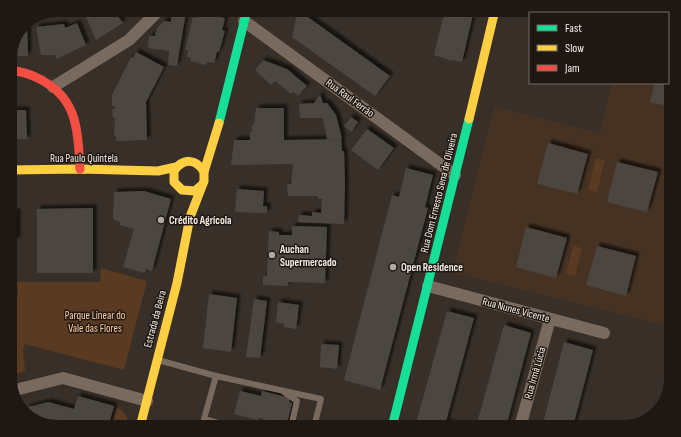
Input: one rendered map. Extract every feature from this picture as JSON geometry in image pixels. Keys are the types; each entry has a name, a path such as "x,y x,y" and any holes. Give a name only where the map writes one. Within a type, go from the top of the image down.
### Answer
{"street":[{"path":"53,87 129,40 152,17"},
{"name":"Estrada da Beira","path":"142,420 177,283 190,217 202,185 204,172 216,134 245,17"},
{"name":"Rua Raul Ferrão","path":"246,17 455,175"},
{"name":"Rua Dom Ernesto Sena de Oliveira","path":"394,420 493,17"},
{"path":"17,72 39,77 53,87 67,102 74,116 80,169"},
{"path":"174,182 173,176 176,166 190,160 216,134"},
{"path":"190,160 199,164 204,172"},
{"name":"Rua Paulo Quintela","path":"17,170 80,169 158,171 176,166"},
{"path":"158,171 174,182"},
{"name":"Estrada da Beira","path":"174,182 184,197 190,217"},
{"path":"184,197 202,185"},
{"name":"Rua Nunes Vicente","path":"428,286 604,333"},
{"name":"Rua Irmã Lúcia","path":"522,420 550,319"},
{"path":"18,389 63,378 147,401"}],"lane":[{"path":"157,359 216,376 283,392 299,393 321,399 316,420"},
{"path":"208,420 204,419 216,376"},
{"path":"283,392 297,401 293,420"}],"shaded area":[{"path":"611,84 664,84 664,325 456,274 453,268 494,106 600,133"}],"green space":[{"path":"596,158 605,160 597,192 588,190"},
{"path":"573,246 582,248 575,276 566,274"},
{"name":"Parque Linear do Vale das Flores","path":"101,268 147,281 124,370 25,344 23,351 25,371 17,374 17,282 100,282"},
{"path":"117,408 122,410 127,417 127,420 114,420"}],"building":[{"path":"86,17 118,17 123,23 96,40"},
{"path":"171,17 186,17 177,66 168,65 169,51 148,48 149,36 155,36 157,28 164,21 171,22"},
{"path":"193,17 225,18 222,30 225,31 214,63 207,62 206,65 190,61 191,58 187,57 188,50 185,50"},
{"path":"296,17 308,17 390,76 375,96 292,37"},
{"path":"443,17 472,17 462,62 452,61 434,55"},
{"path":"77,23 86,45 56,59 55,55 41,55 36,27 64,24 65,28"},
{"path":"27,31 28,56 17,56 21,39"},
{"path":"136,52 164,67 146,102 147,140 116,141 116,136 114,136 115,118 113,118 112,109 115,109 115,106 112,106 112,95 131,57 133,58"},
{"path":"263,60 287,69 307,86 298,96 293,92 291,94 275,81 271,85 255,70"},
{"path":"655,84 664,84 664,106 650,102"},
{"path":"320,94 323,103 327,103 336,115 342,139 327,139 323,118 300,118 299,104 314,103"},
{"path":"256,108 284,108 284,140 341,139 342,151 344,151 344,224 298,222 299,215 312,216 312,212 321,213 322,199 318,199 318,196 288,196 287,184 291,184 293,164 231,165 234,140 250,140 250,132 252,132 252,125 254,125"},
{"path":"17,110 26,110 27,139 17,139"},
{"path":"351,117 358,122 351,132 344,126"},
{"path":"367,129 394,148 378,170 351,150"},
{"path":"548,143 588,154 577,194 537,184"},
{"path":"617,162 658,172 647,212 607,202"},
{"name":"Open Residence","path":"406,168 433,175 425,207 428,208 380,390 344,380 392,195 399,197"},
{"path":"237,189 264,191 263,206 267,206 267,213 235,212"},
{"path":"144,191 171,199 152,271 146,269 145,273 123,267 134,229 120,225 120,222 113,219 114,192"},
{"path":"93,208 93,273 37,273 37,209"},
{"path":"292,226 327,227 325,283 288,282 288,286 263,285 263,276 267,276 269,231 279,232 279,235 292,235"},
{"path":"526,227 567,238 556,278 516,267"},
{"path":"597,246 636,256 626,296 586,285"},
{"path":"209,294 237,298 231,352 203,348"},
{"path":"254,299 267,301 260,358 246,357"},
{"path":"278,302 299,305 296,329 284,327 284,324 276,322"},
{"path":"447,311 474,318 447,420 417,420"},
{"path":"504,325 531,333 508,420 478,420"},
{"path":"564,342 593,350 575,420 544,420"},
{"path":"321,344 339,345 337,369 320,367"},
{"path":"240,391 261,396 262,391 290,398 289,402 292,403 288,420 265,420 258,418 258,420 234,414"},
{"path":"78,396 114,406 110,420 52,420 39,416 28,407 48,402 74,409"}],"traffic: fast":[{"path":"219,123 245,17"},
{"path":"394,420 469,119"}],"traffic: slow":[{"path":"469,119 493,17"},
{"path":"142,420 177,283 190,217 204,181 204,172 219,123"},
{"path":"202,185 195,191 182,190 174,182 174,171 181,164 189,161 197,164 204,172"},
{"path":"17,170 80,169 158,171 176,167"}],"traffic: jam":[{"path":"17,71 32,75 42,80 59,93 66,102 75,123 79,146 80,169"}],"place":[{"name":"Crédito Agrícola","path":"161,220"},
{"name":"Auchan Supermercado","path":"272,255"},
{"name":"Open Residence","path":"393,267"}]}
